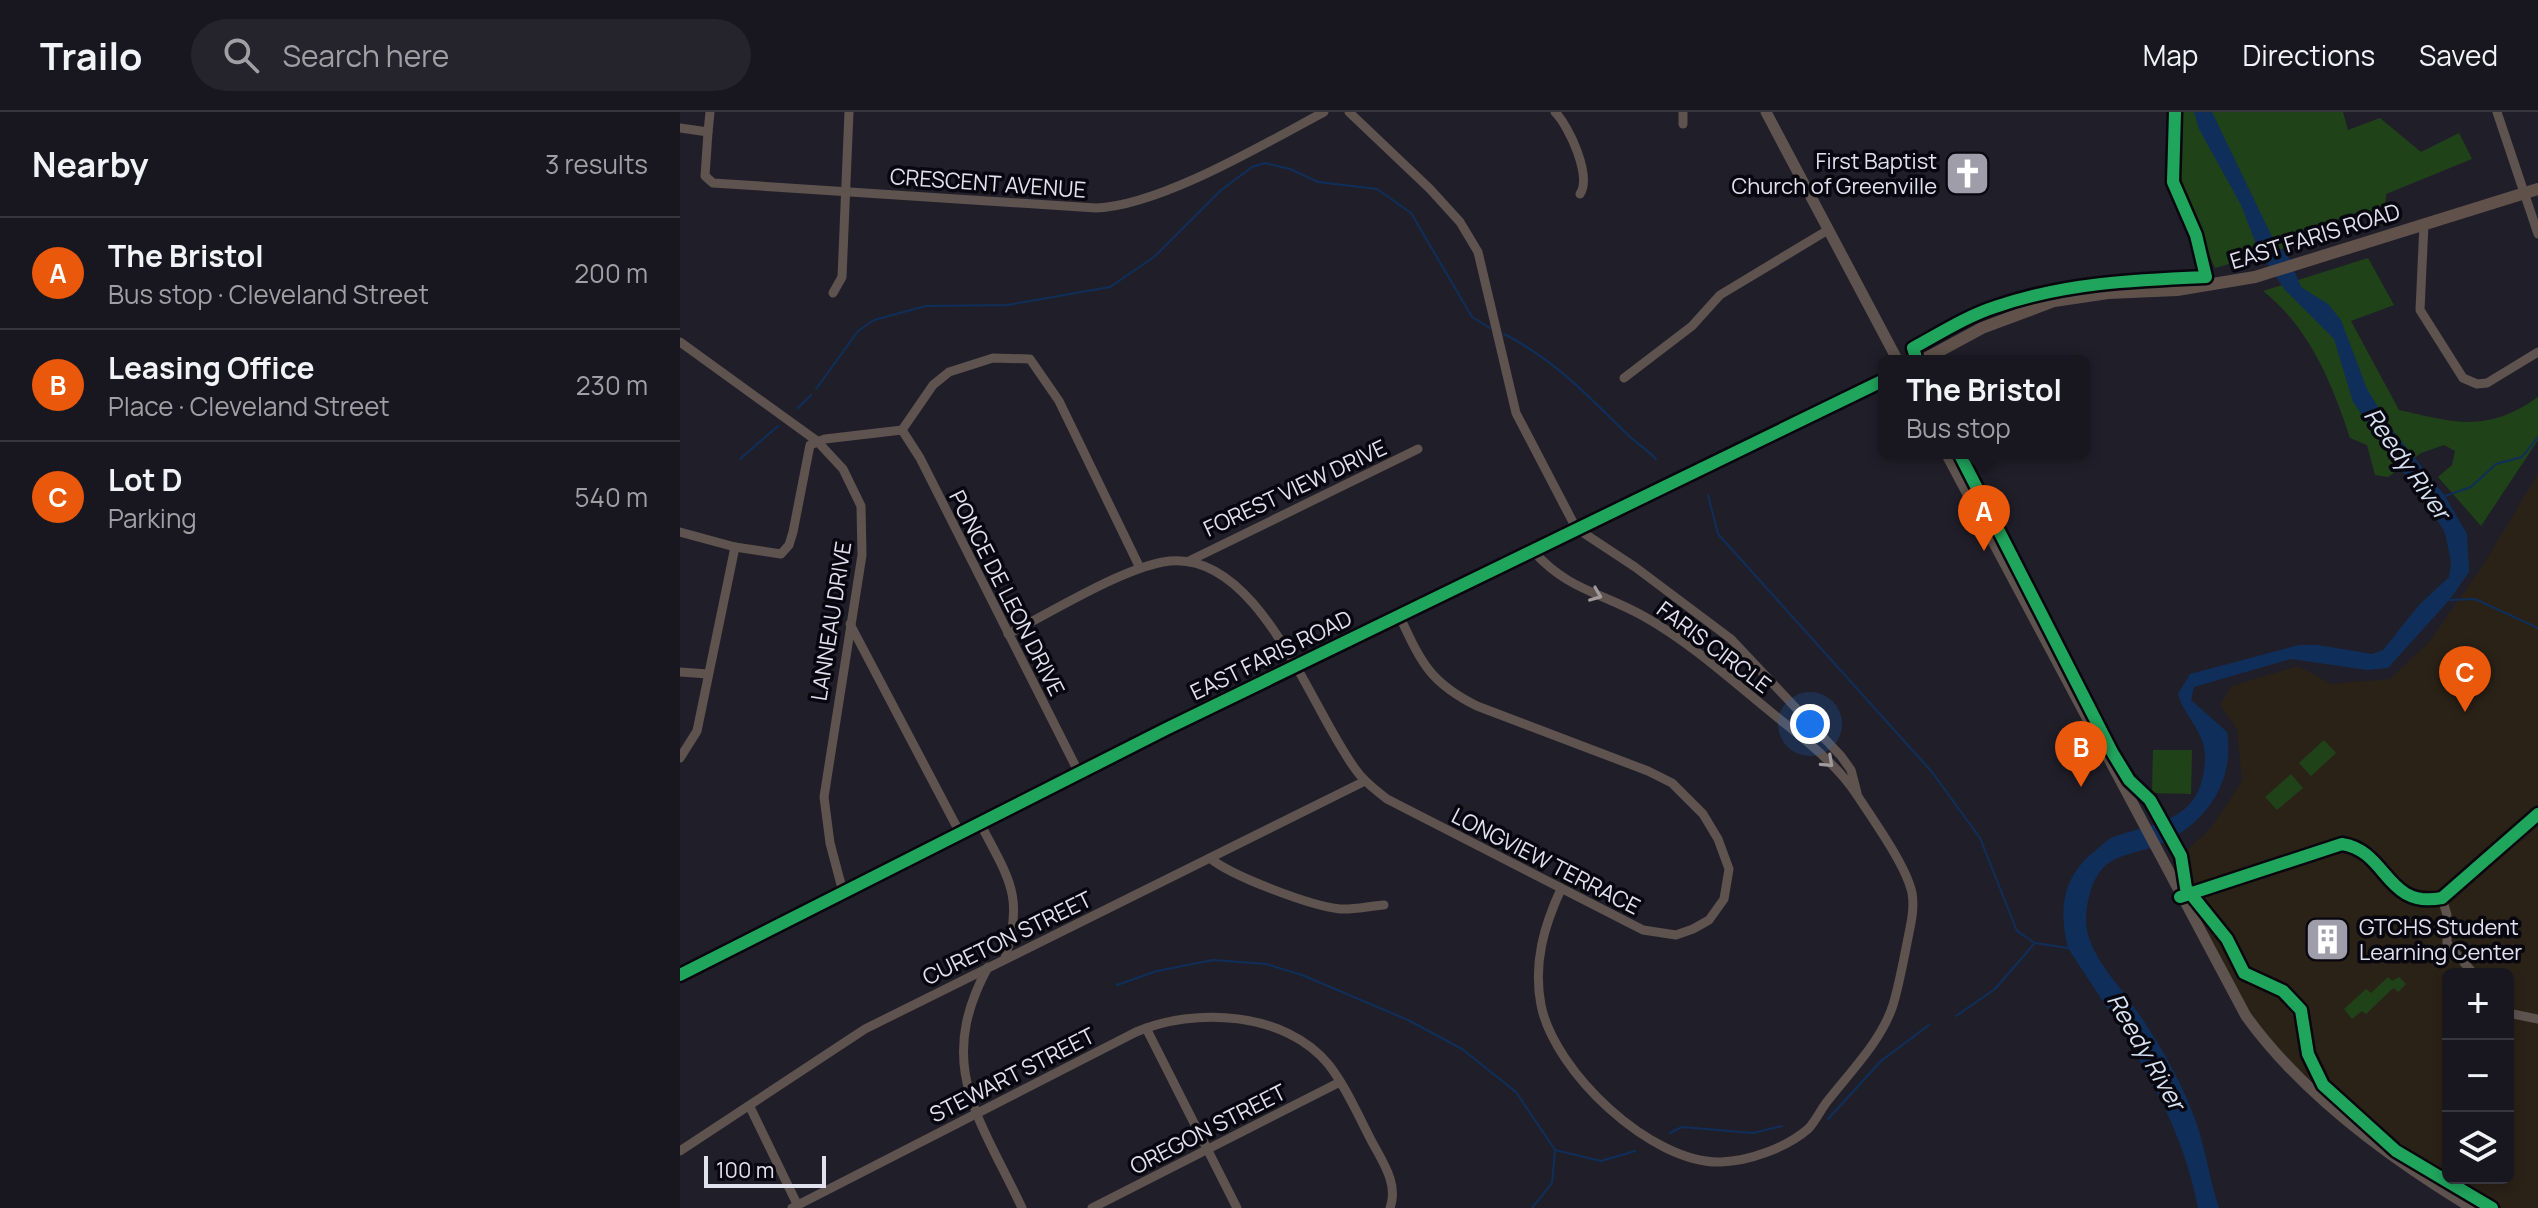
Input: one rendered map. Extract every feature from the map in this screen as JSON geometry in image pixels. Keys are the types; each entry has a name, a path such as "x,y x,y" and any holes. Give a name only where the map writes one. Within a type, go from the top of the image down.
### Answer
{"main road":[{"name":"EAST FARIS ROAD","path":"1932,355 1982,328 2054,301 2108,293 2177,290 2255,277 2538,189"},
{"name":"EAST FARIS ROAD","path":"680,975 1297,665 1878,383"}],"street":[{"path":"680,128 708,132 710,112"},
{"path":"833,293 842,277 849,112"},
{"name":"CRESCENT AVENUE","path":"708,132 707,181 1073,208 1129,206 1324,112"},
{"path":"1349,112 1430,189 1460,222 1478,252 1516,413 1576,528"},
{"path":"1555,112 1572,138 1584,176 1580,194"},
{"path":"1683,112 1683,124"},
{"path":"1766,112 1895,355"},
{"path":"2497,112 2538,234"},
{"path":"2424,224 2420,310 2463,378 2477,384 2487,383 2538,352"},
{"path":"1624,378 1692,326 1729,288 1828,230"},
{"name":"LANNEAU DRIVE","path":"680,342 817,441 843,469 861,506 862,555 824,797 830,843 843,892"},
{"path":"680,532 735,547 774,554 785,551 793,532 810,445 817,441 902,430 933,385 949,372 993,358 1030,359 1059,401 1140,568"},
{"name":"PONCE DE LEON DRIVE","path":"902,430 920,458 1079,773"},
{"name":"FOREST VIEW DRIVE","path":"1189,561 1214,545 1418,449"},
{"path":"1949,459 2161,862 2246,1016 2276,1053 2393,1156 2472,1208"},
{"name":"FARIS CIRCLE","path":"1576,528 1635,567 1731,639 1841,756 1851,770 1858,796"},
{"path":"680,758 697,731 735,547"},
{"name":"FARIS CIRCLE","path":"1533,551 1553,573 1568,583 1628,608 1702,655 1798,734 1858,796 1904,873 1912,895 1912,918 1893,1007 1873,1042 1807,1130 1782,1145 1746,1158 1704,1161 1659,1144 1615,1112 1565,1057 1542,1010 1538,977 1543,933 1561,889"},
{"path":"1008,634 1140,568 1189,561"},
{"name":"LONGVIEW TERRACE","path":"1189,561 1238,587 1297,665 1328,728 1365,781 1407,811 1643,930 1676,935 1709,920 1728,889 1729,869 1718,839 1703,814 1672,783 1452,693 1431,677 1399,615"},
{"path":"850,624 960,833"},
{"path":"680,672 708,674"},
{"name":"CURETON STREET","path":"680,1151 750,1107 846,1039 1365,781"},
{"path":"2180,897 2342,844 2362,851 2407,896 2425,900 2442,898 2538,814"},
{"path":"980,823 1016,899 1015,921 1005,958"},
{"path":"1210,858 1223,870 1322,905 1346,909 1384,905"},
{"path":"2442,898 2447,915 2447,943 2469,968"},
{"path":"988,967 964,1025 967,1090 974,1114 1022,1208"},
{"path":"2514,1014 2538,1019"},
{"name":"STEWART STREET","path":"750,1107 794,1206 1146,1028 1195,1017 1260,1025 1294,1038 1318,1054 1340,1082 1389,1174 1393,1193 1390,1208"},
{"path":"1146,1028 1237,1208"},
{"name":"OREGON STREET","path":"1092,1208 1340,1082"}],"shaded area":[{"path":"2538,474 2538,1208 2472,1208 2366,1134 2261,1037 2166,870 2210,829 2242,781 2237,729 2220,705 2232,686 2298,666 2331,684 2390,679 2430,641 2484,564"}],"green space":[{"path":"2182,112 2343,112 2348,130 2380,118 2421,152 2459,133 2472,159 2386,194 2384,222 2358,212 2312,228 2300,244 2215,268 2177,182"},
{"path":"2368,258 2394,305 2351,321 2399,410 2438,419 2471,422 2503,416 2538,397 2538,440 2481,526 2438,477 2452,465 2455,451 2444,445 2421,453 2388,477 2375,475 2367,445 2350,438 2317,357 2293,321 2263,291"},
{"path":"2324,740 2336,753 2311,776 2299,763"},
{"path":"2153,750 2192,750 2191,794 2152,793"},
{"path":"2291,774 2303,788 2277,810 2265,797"},
{"path":"2388,977 2392,981 2399,977 2406,984 2398,992 2394,988 2390,991 2366,1014 2362,1011 2352,1019 2344,1009 2366,989 2371,993"}],"water":[{"name":"Reedy River","path":"2194,112 2212,112 2276,245 2288,255 2301,287 2328,304 2341,320 2367,389 2391,428 2445,496 2467,534 2469,572 2450,599 2388,668 2367,670 2291,659 2194,687 2191,700 2227,732 2226,768 2214,799 2204,813 2177,835 2111,862 2100,871 2094,883 2086,917 2089,938 2104,967 2134,1007 2175,1073 2200,1135 2219,1208 2198,1208 2178,1138 2163,1104 2128,1040 2068,948 2064,906 2070,882 2085,860 2108,840 2176,815 2196,796 2202,781 2205,751 2178,694 2190,674 2299,645 2372,654 2383,650 2419,605 2449,577 2451,562 2445,533 2423,495 2399,468 2353,402 2334,339 2285,290 2259,252 2241,205 2199,129"}],"waterway":[{"path":"816,389 858,331 874,320 926,306 1008,305 1110,287 1154,257 1220,191 1252,167 1265,163 1290,169 1318,182 1377,189 1411,213 1472,317 1490,328"},
{"path":"1504,334 1555,367 1656,459"},
{"path":"798,408 811,395"},
{"path":"740,459 778,426"},
{"name":"Reedy River","path":"2445,496 2471,487 2496,464 2522,457 2538,437"},
{"path":"1708,495 1718,534 1932,772 1980,838 2017,931 2035,943 2068,948"},
{"path":"2450,600 2475,599 2538,628"},
{"path":"1956,1016 1995,989 2034,944"},
{"path":"1117,985 1157,971 1213,960 1266,964 1302,975 1408,1020 1462,1049 1516,1092 1555,1150 1601,1161 1635,1151"},
{"path":"1828,1119 1881,1061 1929,1025"},
{"path":"1670,1133 1682,1127 1753,1133 1782,1126"},
{"path":"1532,1208 1552,1183 1555,1151"}],"cycle path":[{"path":"1915,355 1913,348 1953,326 1974,315 2021,299 2099,284 2206,277 2196,235 2173,182 2175,112"},
{"path":"680,975 1166,729 1878,383"},
{"path":"1962,459 2112,752 2129,780 2150,800 2181,856 2186,888 2227,939 2244,973 2283,991 2301,1010 2308,1054 2323,1085 2396,1151 2492,1208"},
{"path":"2180,897 2342,844 2369,857 2397,888 2409,895 2423,899 2442,898 2538,814"}],"place":[{"name":"First Baptist Church of Greenville","path":"1968,174"},
{"name":"The Bristol","path":"1984,551"},
{"name":"Lot D","path":"2465,712"},
{"name":"Leasing Office","path":"2081,787"},
{"name":"GTCHS Student Learning Center","path":"2328,940"}]}
